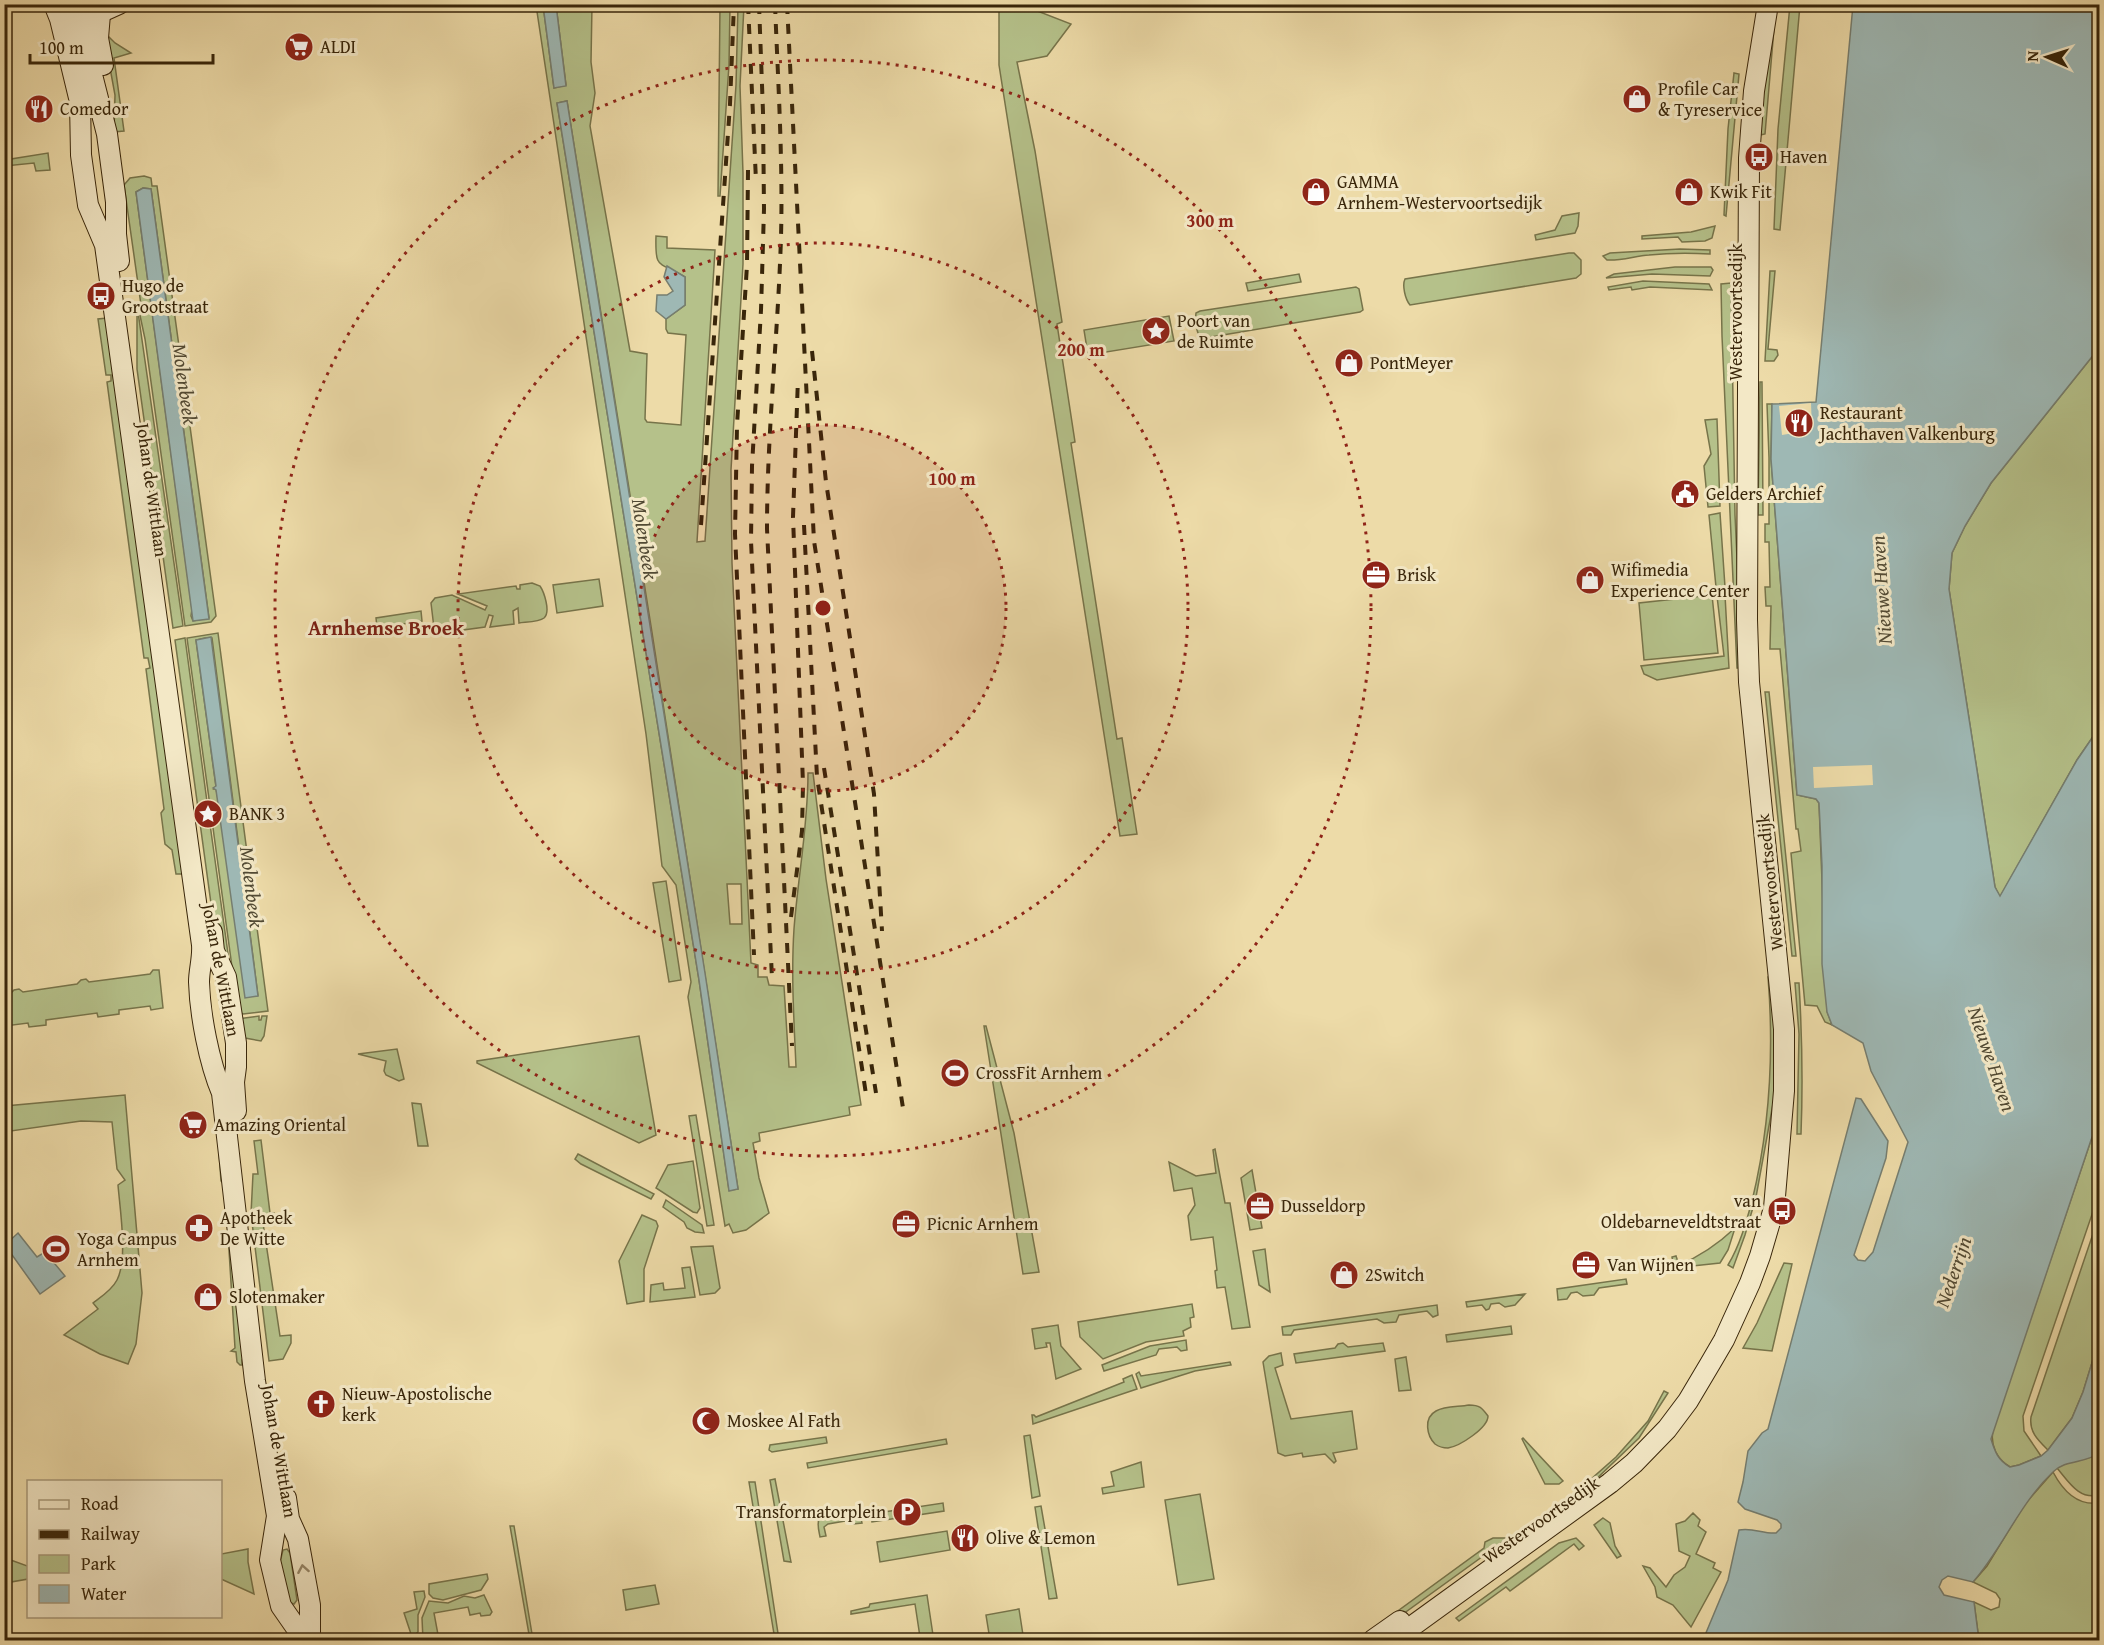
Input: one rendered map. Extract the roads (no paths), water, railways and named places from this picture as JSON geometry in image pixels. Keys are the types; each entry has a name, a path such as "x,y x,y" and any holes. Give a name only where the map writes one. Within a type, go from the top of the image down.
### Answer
{"main road":[{"path":"69,11 100,15 119,4"},
{"name":"Westervoortsedijk","path":"1747,620 1741,572 1738,510 1735,281 1743,115 1755,4"},
{"name":"Westervoortsedijk","path":"1392,1641 1610,1483 1634,1463 1667,1429 1688,1401 1714,1357 1750,1283 1774,1208 1784,1091 1784,1029 1751,706 1747,620 1749,158 1754,91 1768,4"},
{"name":"Johan de Wittlaan","path":"69,11 104,117 114,186 116,234 214,951 226,977 236,1047 234,1091 266,1374 289,1519 298,1539 310,1605 310,1641"},
{"name":"Johan de Wittlaan","path":"69,11 80,102 81,155 89,209 105,245 122,360 202,945 203,957 199,980 201,997 211,1064 222,1093 255,1381 277,1516 270,1560 281,1606 297,1629 299,1641"},
{"path":"100,15 98,38 108,93 104,117"},
{"path":"81,155 88,147 96,144 109,152"},
{"path":"86,191 101,195 107,194 114,186"},
{"path":"201,997 211,988 223,989 229,995"},
{"path":"208,1048 216,1056 226,1058 233,1053 236,1047"},
{"name":"Westervoortsedijk","path":"1373,1641 1554,1509 1592,1488 1653,1427 1689,1377 1713,1334 1739,1279 1761,1217 1779,1144"},
{"path":"274,1540 298,1539"},
{"path":"281,1606 293,1613 303,1614 310,1605"}],"water":[{"path":"543,5 556,5 566,86 554,88"},
{"path":"1853,5 2099,5 2099,348 1991,483 1952,553 1949,589 1995,887 2000,896 2077,760 2099,728 2099,1120 1991,1439 1997,1455 2010,1467 2041,1456 2048,1450 2072,1418 2083,1392 2099,1340 2099,1453 2088,1459 2064,1465 2053,1472 2030,1498 1984,1569 1973,1582 1948,1576 1942,1580 1939,1587 1944,1595 1974,1602 1977,1640 1703,1640 1728,1580 1739,1530 1776,1533 1781,1528 1777,1520 1745,1509 1738,1502 1748,1451 1768,1429 1856,1098 1861,1099 1888,1141 1886,1158 1854,1255 1858,1260 1865,1261 1873,1252 1908,1142 1871,1071 1863,1043 1832,1025 1827,1012 1822,964 1822,866 1819,803 1816,799 1797,795 1771,459 1772,404 1816,402"},
{"path":"567,101 738,1189 729,1191 699,980 557,103"},
{"path":"143,188 151,189 209,619 193,621 136,192"},
{"path":"667,266 685,277 685,305 666,319 656,311 657,295 667,295 673,291 664,277"},
{"path":"211,637 258,996 245,998 216,790 213,788 216,786 196,640"},
{"path":"18,1233 37,1257 45,1252 65,1276 40,1294 5,1245"}],"railway":[{"path":"701,525 730,104 734,4"},
{"path":"748,4 756,181"},
{"path":"759,4 764,209 752,466 751,541 772,978"},
{"path":"775,4 781,150 781,237 767,529 792,1046"},
{"path":"787,4 814,541 903,1108"},
{"path":"748,170 747,265 737,425 735,534 754,955"},
{"path":"812,351 826,482 874,794 882,931"},
{"path":"791,917 802,831 803,784 793,517 798,378"},
{"path":"804,525 817,777 866,1094"},
{"path":"824,768 876,1093"}],"place":[{"name":"ALDI","path":"299,47"},
{"name":"Profile Car & Tyreservice","path":"1637,99"},
{"name":"Comedor","path":"39,109"},
{"name":"Haven","path":"1759,157"},
{"name":"GAMMA Arnhem-Westervoortsedijk","path":"1316,192"},
{"name":"Kwik Fit","path":"1689,192"},
{"name":"Hugo de Grootstraat","path":"101,296"},
{"name":"Poort van de Ruimte","path":"1156,331"},
{"name":"PontMeyer","path":"1349,363"},
{"name":"Restaurant Jachthaven Valkenburg","path":"1799,423"},
{"name":"Gelders Archief","path":"1685,494"},
{"name":"Brisk","path":"1376,575"},
{"name":"Wifimedia Experience Center","path":"1590,580"},
{"name":"BANK 3","path":"208,814"},
{"name":"CrossFit Arnhem","path":"955,1073"},
{"name":"Amazing Oriental","path":"193,1125"},
{"name":"Dusseldorp","path":"1260,1206"},
{"name":"van Oldebarneveldtstraat","path":"1782,1211"},
{"name":"Picnic Arnhem","path":"906,1224"},
{"name":"Apotheek De Witte","path":"199,1228"},
{"name":"Yoga Campus Arnhem","path":"56,1249"},
{"name":"Van Wijnen","path":"1586,1265"},
{"name":"2Switch","path":"1344,1275"},
{"name":"Slotenmaker","path":"208,1297"},
{"name":"Nieuw-Apostolische kerk","path":"321,1404"},
{"name":"Moskee Al Fath","path":"706,1421"},
{"name":"Transformatorplein","path":"907,1512"},
{"name":"Olive & Lemon","path":"965,1538"}],"district":[{"name":"Arnhemse Broek","path":"386,628"}],"water label":[{"name":"Molenbeek","path":"185,384"},
{"name":"Molenbeek","path":"645,539"},
{"name":"Nieuwe Haven","path":"1881,590"},
{"name":"Molenbeek","path":"252,887"},
{"name":"Nieuwe Haven","path":"1992,1059"},
{"name":"Nederrijn","path":"1953,1272"}]}
